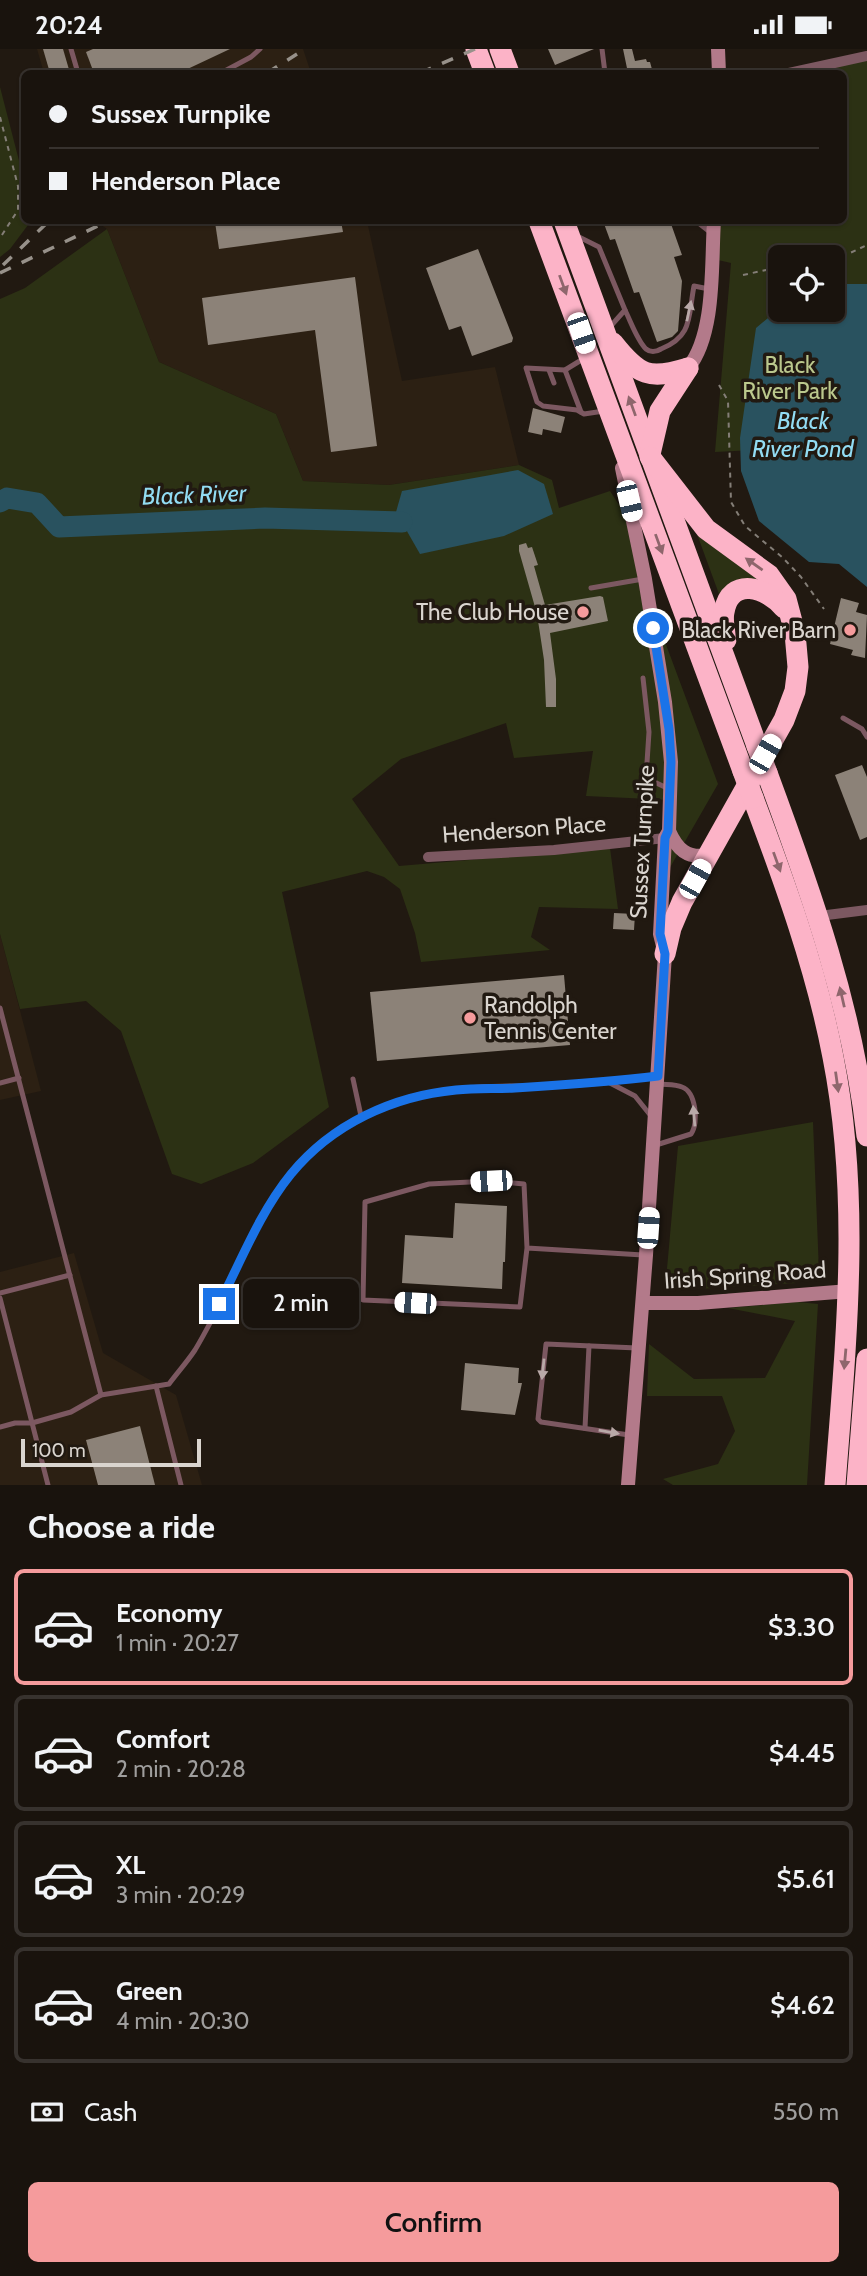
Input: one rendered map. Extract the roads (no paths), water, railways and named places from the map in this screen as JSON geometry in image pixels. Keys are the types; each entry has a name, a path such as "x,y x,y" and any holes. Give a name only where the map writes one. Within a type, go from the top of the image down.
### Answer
{"highway":[{"path":"476,49 484,70"},
{"path":"500,49 508,70"},
{"path":"540,224 806,946 834,1058 848,1187 849,1291 835,1485"},
{"path":"566,226 819,916 855,1035 867,1136"},
{"path":"605,333 640,372 657,376 688,367"},
{"path":"650,456 660,411 688,367"},
{"path":"650,456 706,529 762,569 778,585 786,599 798,650 795,691 784,720 682,902 671,928 665,954"},
{"path":"734,682 723,619 725,606 731,597 745,589 765,591 780,603 791,618"},
{"path":"857,1485 867,1359"}],"main road":[{"path":"718,49 719,70"},
{"path":"688,367 700,352 706,333 713,227"},
{"name":"Sussex Turnpike","path":"610,413 645,579 666,702 671,762 660,934 665,954 655,1123 628,1485"},
{"path":"667,835 682,852 699,857 708,855"},
{"name":"Irish Spring Road","path":"643,1303 698,1303 849,1291"}],"street":[{"path":"803,70 867,56"},
{"name":"Henderson Place","path":"428,857 554,851 667,835"},
{"path":"819,916 867,910"}],"lane":[{"path":"71,49 77,70"},
{"path":"227,70 260,49"},
{"path":"602,49 605,70"},
{"path":"566,226 599,247 625,310 648,351 657,351 682,337 694,286 709,289"},
{"path":"605,333 625,310"},
{"path":"589,356 565,370 526,368 537,402 543,406 581,412 610,413"},
{"path":"549,370 554,383"},
{"path":"565,370 581,412"},
{"path":"559,400 562,408"},
{"path":"591,588 645,579"},
{"path":"643,678 649,731 646,778 669,789"},
{"path":"843,717 862,729 867,737"},
{"path":"0,1007 101,1395"},
{"path":"0,1083 19,1078"},
{"path":"353,1079 361,1116"},
{"path":"0,1427 15,1423 32,1423 71,1412 101,1395 169,1384 193,1353 257,1229 290,1175 316,1149 361,1116 402,1101 439,1092 657,1080 683,1087 692,1098 696,1123 691,1134 653,1146"},
{"path":"608,1082 635,1096 655,1123"},
{"path":"491,1181 524,1184 527,1248 520,1307 363,1300 365,1202 429,1184 491,1181"},
{"path":"527,1248 646,1255"},
{"path":"48,1485 0,1296 70,1275"},
{"path":"633,1436 541,1422 538,1419 546,1344 640,1348"},
{"path":"585,1428 589,1346"},
{"path":"156,1386 181,1485"}],"water":[{"name":"Black River Pond","path":"845,284 867,284 867,587 839,564 809,562 759,521 741,471 740,438 756,328 768,318 768,322 845,322"},
{"path":"518,470 544,484 553,514 504,536 420,554 396,512 402,491"}],"waterway":[{"name":"Black River","path":"0,502 7,498 37,503 59,527 265,518 402,522"}],"railway":[{"path":"427,70 475,49"},
{"path":"272,70 297,54"},
{"path":"3,265 46,224"},
{"path":"0,273 102,224"}],"place":[{"name":"The Club House","path":"583,612"},
{"name":"Black River Barn","path":"850,630"},
{"name":"Randolph Tennis Center","path":"470,1018"}],"park label":[{"name":"Black River Park","path":"790,378"}]}
